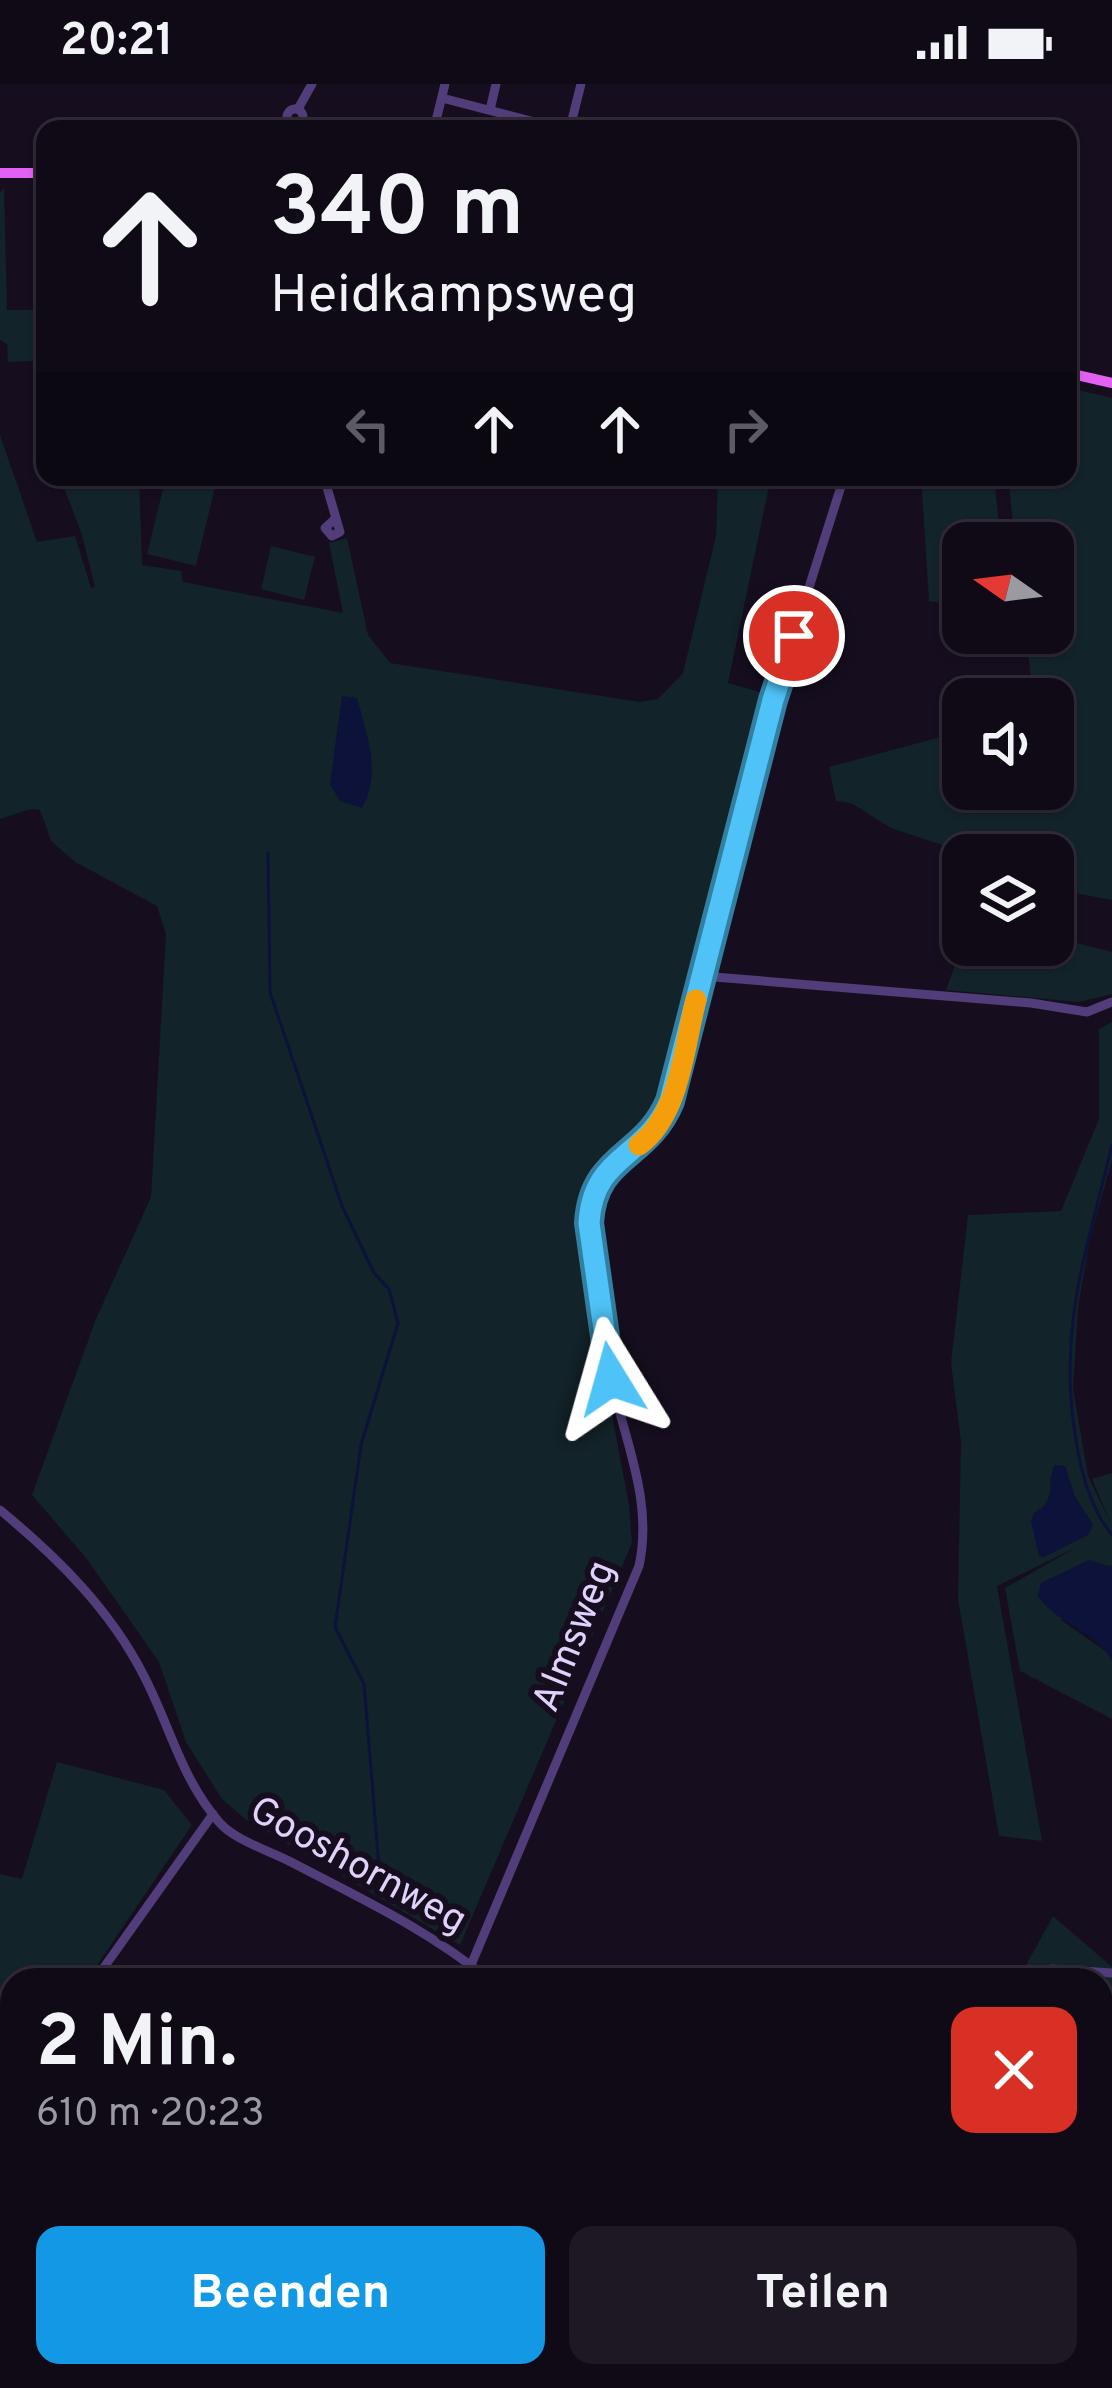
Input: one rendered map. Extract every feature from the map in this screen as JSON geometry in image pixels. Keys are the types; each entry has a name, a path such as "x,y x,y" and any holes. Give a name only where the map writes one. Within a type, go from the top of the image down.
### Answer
{"main road":[{"path":"0,173 36,173"},
{"path":"1077,376 1112,383"}],"street":[{"path":"298,110 312,84"},
{"path":"436,120 446,84"},
{"path":"490,110 496,84"},
{"path":"572,120 581,84"},
{"path":"442,98 528,120"},
{"path":"327,486 336,518"},
{"name":"Almsweg","path":"471,1965 639,1566 646,1536 644,1505 611,1379 590,1203 610,1167 648,1139 670,1101 773,700 841,486"},
{"path":"702,976 1031,1003 1087,1012 1112,1002"},
{"name":"Gooshornweg","path":"0,1510 68,1568 113,1625 144,1676 199,1801 221,1826 371,1904 475,1968"},
{"path":"104,1968 213,1814"}],"shaded area":[{"path":"4,187 7,310 34,310 35,361 8,362 7,344 0,340 0,193"},
{"path":"1078,390 1112,398 1112,900 1074,893 1074,834 942,834 942,845 891,828 851,803 836,801 829,767 942,737 942,810 1074,810 1074,678 1031,678 1028,654 1074,654 1074,522 1013,522 1009,486 1077,486"},
{"path":"0,435 37,542 75,536 91,588 95,587 82,535 63,486 139,486 142,565 181,571 183,582 343,613 329,543 347,538 368,635 390,663 640,702 658,699 683,673 716,536 718,486 769,486 728,683 770,695 760,732 749,732 657,1100 643,1120 591,1168 579,1205 578,1235 629,1505 632,1543 460,1945 244,1818 222,1799 186,1742 159,1662 87,1559 32,1495 96,1319 151,1197 166,934 157,906 75,862 51,841 40,810 0,819"},
{"path":"164,486 215,486 196,566 147,554"},
{"path":"922,486 995,486 999,522 942,522 942,603 929,601"},
{"path":"271,546 315,557 304,600 261,589"},
{"path":"342,696 357,698 371,754 371,781 362,808 340,801 330,784"},
{"path":"1074,942 1112,952 1112,994 1079,1002 946,990 955,966 1074,966"},
{"path":"1112,1022 1112,1160 1089,1242 1078,1308 1073,1389 1088,1476 1111,1524 1092,1479 1112,1473 1112,1567 1061,1620 1108,1653 1112,1719 1020,1671 1005,1588 1077,1547 997,1586 1042,1841 999,1836 958,1599 961,1442 951,1363 968,1215 1061,1211 1099,1119 1099,1029","holes":["1065,1466 1074,1495 1093,1525 1034,1513 1049,1499 1050,1479"]},
{"path":"1054,1465 1065,1466 1074,1495 1093,1525 1088,1535 1044,1557 1039,1556 1031,1522 1049,1498"},
{"path":"1089,1560 1112,1567 1112,1661 1097,1643 1038,1596 1041,1583"},
{"path":"57,1762 164,1790 192,1825 95,1968 0,1968 0,1874 22,1879"},
{"path":"1053,1916 1112,1967 1112,1968 1025,1968"}],"waterway":[{"path":"268,853 270,992 342,1206 374,1273 389,1289 398,1323 361,1445 335,1627 364,1684 380,1879"},
{"path":"1112,1145 1078,1290 1070,1362 1081,1465 1092,1502 1112,1535"}],"slow traffic":[{"path":"639,1145 661,1122 670,1101 696,1000"}],"route":[{"path":"611,1379 590,1203 610,1167 648,1139 670,1101 773,700 794,636"}]}
